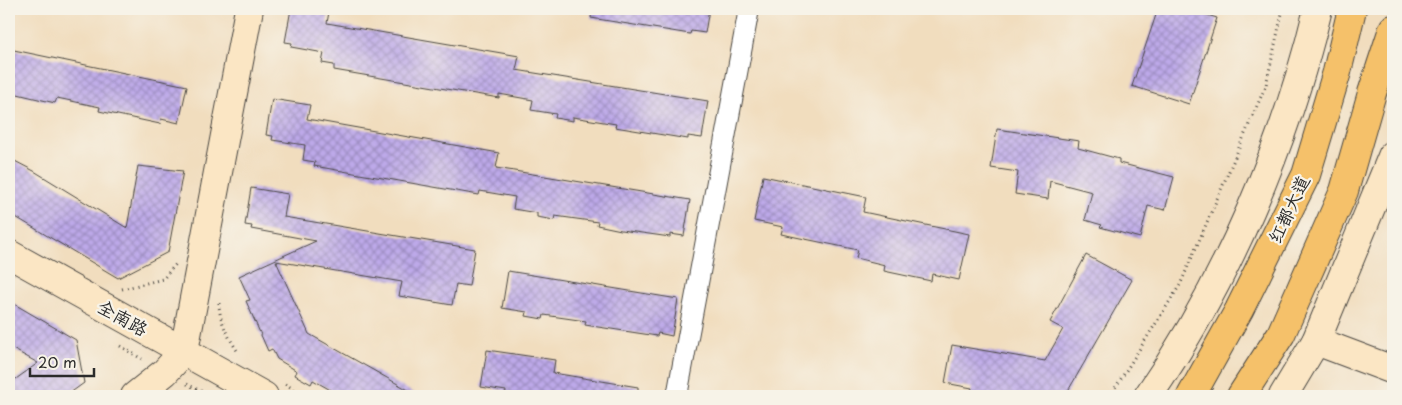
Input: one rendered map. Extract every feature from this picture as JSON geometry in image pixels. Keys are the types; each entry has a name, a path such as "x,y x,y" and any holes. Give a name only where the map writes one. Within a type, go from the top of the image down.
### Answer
{"main road":[{"name":"红都大道","path":"1191,396 1240,310 1306,174 1337,72 1352,9"},
{"path":"1241,396 1281,334 1344,191 1372,92 1393,29"}],"street":[{"path":"136,396 165,372 184,351 249,9"},
{"path":"677,396 749,9"},
{"path":"1148,396 1211,292 1274,156 1305,64 1318,9"},
{"path":"1283,396 1316,341 1393,154"},
{"name":"全南路","path":"9,254 184,351 273,389"},
{"path":"1316,341 1393,370"}],"path":[{"path":"1110,396 1180,285 1266,85 1283,9"},
{"path":"115,290 163,278 180,259"},
{"path":"220,294 219,311 228,337 239,354"},
{"path":"273,389 306,396"}],"building":[{"path":"291,9 329,12 327,23 519,56 516,70 708,101 702,138 688,136 688,139 615,127 616,124 573,117 573,121 555,118 556,114 531,110 533,100 499,94 499,98 334,70 334,65 322,63 324,53 291,47 292,43 285,42"},
{"path":"592,9 709,9 705,33 691,31 690,34 591,18"},
{"path":"1158,9 1188,9 1217,18 1189,104 1132,86"},
{"path":"9,49 187,86 179,123 161,119 160,124 99,111 100,107 57,98 55,103 9,92"},
{"path":"272,99 310,105 307,119 499,153 496,168 690,200 684,236 670,234 670,237 621,230 597,225 598,222 555,216 554,220 537,217 537,213 513,209 515,197 480,191 479,195 314,166 315,162 303,160 305,145 272,140 273,136 266,135"},
{"path":"997,129 1079,141 1078,148 1119,159 1119,163 1174,177 1165,210 1148,206 1140,238 1100,227 1102,225 1085,220 1092,192 1050,181 1048,199 1015,194 1018,172 991,168"},
{"path":"9,158 34,171 127,228 138,166 183,171 168,252 118,278 9,213"},
{"path":"763,176 866,197 863,212 969,234 959,280 932,274 931,281 884,271 885,265 856,258 858,250 781,234 783,227 754,221"},
{"path":"251,188 288,194 284,217 475,249 469,286 456,284 452,305 399,296 402,282 276,261 309,334 419,396 341,396 313,380 311,384 295,375 297,371 277,359 272,349 268,351 246,301 250,300 239,276 316,241 251,229 252,226 245,225"},
{"path":"1086,255 1132,280 1065,396 970,396 972,388 945,383 952,345 1045,361 1063,329 1050,322"},
{"path":"508,271 678,299 672,336 658,333 657,336 585,325 586,321 544,315 543,319 526,316 527,312 502,308"},
{"path":"9,301 76,340 84,383 66,396 9,396 9,384 38,363 9,347"},
{"path":"487,350 555,360 553,373 638,387 638,396 505,396 506,391 481,387"}]}
